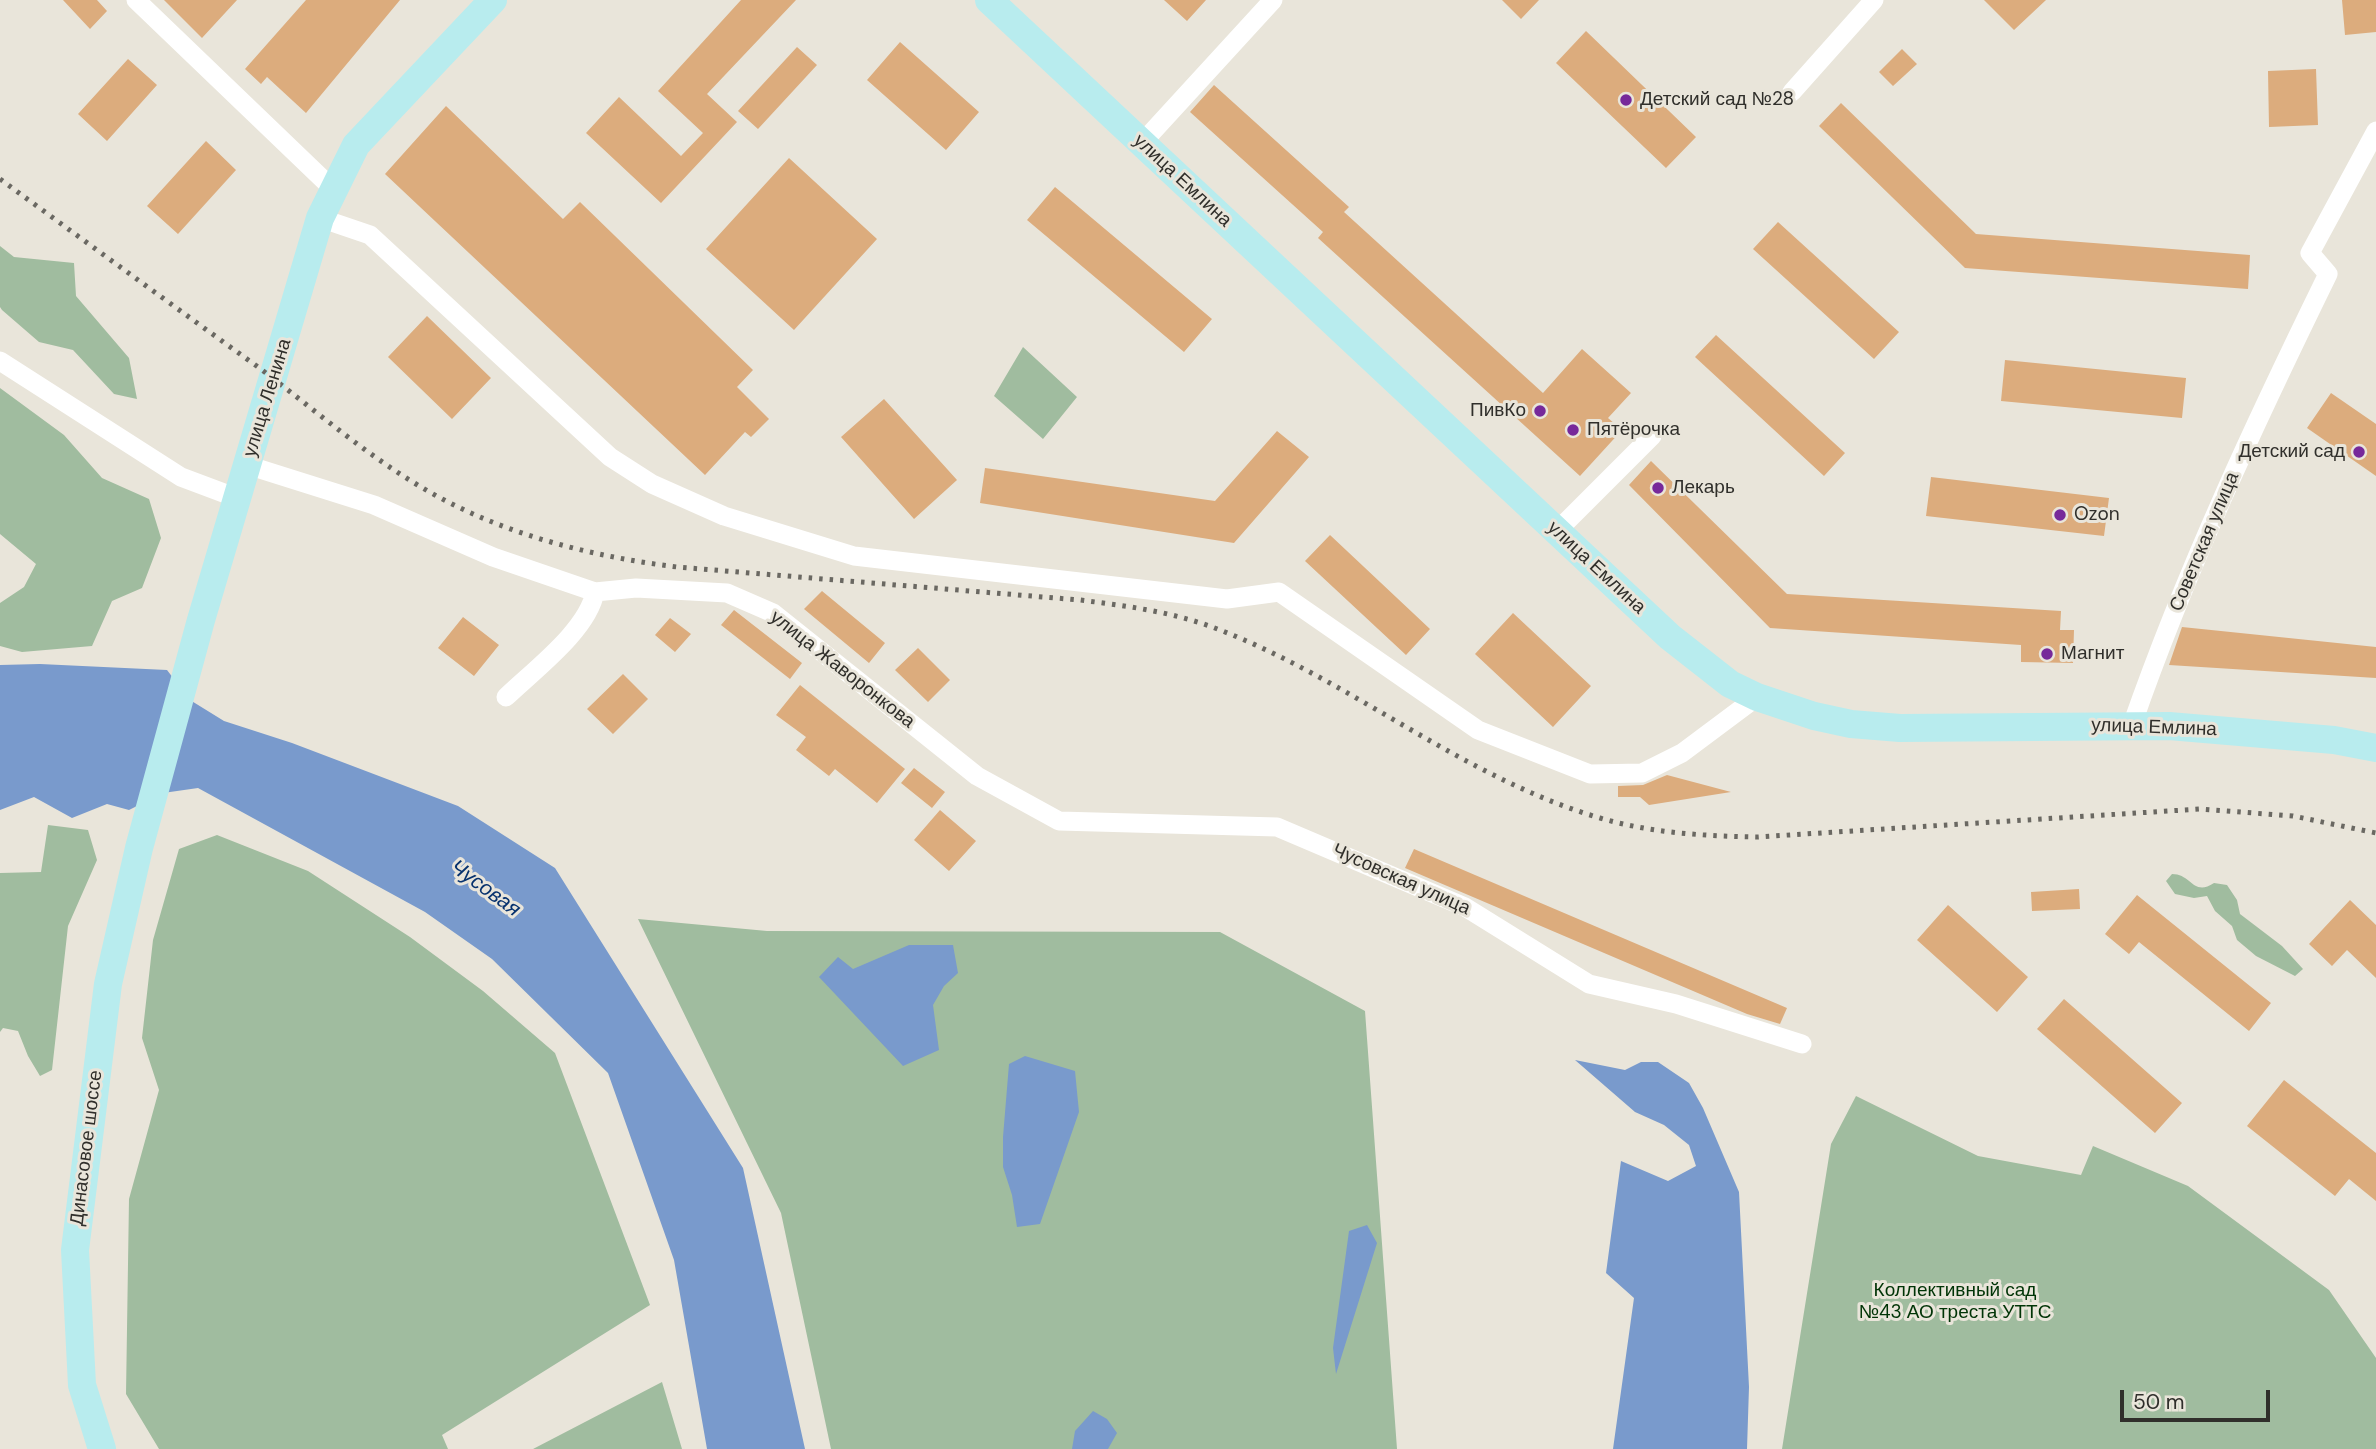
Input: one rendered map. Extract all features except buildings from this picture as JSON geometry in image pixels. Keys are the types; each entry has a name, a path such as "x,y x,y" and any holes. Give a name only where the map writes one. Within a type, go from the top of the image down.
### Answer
{"street":[{"path":"136,0 334,190"},
{"name":"улица Ленина","path":"139,848 201,620 320,218 356,145 493,0"},
{"name":"улица Емлина","path":"989,0 1670,637 1730,684 1757,698 1814,716 1851,724 1900,728 2169,726 2334,740 2376,748"},
{"path":"1142,143 1273,0"},
{"path":"1792,92 1874,0"},
{"name":"Советская улица","path":"2132,725 2149,676 2229,485 2268,396 2328,274 2310,253 2376,131"},
{"path":"320,218 370,235 610,457 652,484 723,516 854,556 1227,598 1279,592 1478,730 1590,774 1642,773 1682,753 1757,698"},
{"path":"0,361 181,477 237,498"},
{"path":"1557,531 1652,436"},
{"name":"улица Жаворонкова","path":"247,465 374,505 493,558 595,592 636,588 727,593 773,613 978,776 1059,821"},
{"path":"506,696 575,630 592,606 595,592"},
{"name":"Чусовская улица","path":"1059,821 1277,827 1465,906 1589,984 1676,1004 1802,1044"},
{"name":"Динасовое шоссе","path":"102,1449 82,1385 75,1250 108,984 139,848"}],"green space":[{"path":"0,246 14,257 74,263 76,296 129,358 137,399 114,394 73,350 39,342 2,310"},
{"path":"1023,347 1077,397 1043,439 994,396"},
{"path":"0,388 64,435 102,478 149,499 161,538 142,588 112,601 92,646 22,652 0,646 0,603 24,587 36,564 0,534"},
{"path":"48,825 88,830 97,860 68,926 52,1070 40,1076 18,1031 3,1028 0,1032 0,873 41,872"},
{"path":"217,835 308,871 410,937 483,991 555,1053 650,1305 442,1435 448,1449 159,1449 126,1394 129,1199 159,1090 142,1038 153,940 179,849"},
{"path":"2172,874 2184,877 2201,888 2214,883 2227,885 2237,900 2240,914 2282,946 2303,969 2295,976 2256,956 2237,940 2232,926 2215,911 2207,896 2194,898 2175,894 2166,881"},
{"path":"638,919 767,931 1220,932 1365,1011 1397,1449 831,1449 781,1213"},
{"name":"Коллективный сад №43 АО треста УТТС","path":"1856,1096 1978,1156 2081,1175 2093,1146 2188,1186 2329,1290 2376,1358 2376,1449 1782,1449 1831,1144"},
{"path":"662,1382 682,1449 533,1449"}],"water":[{"name":"Чусовая","path":"40,664 167,670 190,700 224,721 292,743 458,806 555,868 743,1168 805,1449 707,1449 674,1260 608,1073 492,959 425,912 198,788 163,793 129,810 107,804 72,818 34,797 0,810 0,665"},
{"path":"909,945 953,945 958,973 944,986 933,1005 939,1050 903,1066 819,977 838,957 853,969"},
{"path":"1025,1056 1075,1071 1079,1112 1040,1224 1017,1227 1012,1195 1003,1167 1003,1137 1009,1064"},
{"path":"1575,1060 1625,1070 1641,1062 1658,1062 1689,1083 1703,1108 1739,1192 1749,1387 1747,1449 1613,1449 1634,1298 1606,1273 1621,1161 1668,1181 1696,1166 1689,1145 1664,1125 1635,1112"},
{"path":"1367,1225 1377,1243 1336,1374 1333,1348 1349,1231"},
{"path":"1093,1411 1107,1419 1117,1433 1108,1449 1072,1449 1075,1431"}],"railway":[{"path":"0,179 258,367 395,471 477,516 575,549 677,567 1080,600 1168,614 1220,630 1269,651 1454,754 1550,801 1600,818 1658,830 1697,835 1757,837 2200,809 2293,816 2376,833"}],"place":[{"name":"Детский сад №28","path":"1626,100"},
{"name":"ПивКо","path":"1540,411"},
{"name":"Пятёрочка","path":"1573,430"},
{"name":"Детский сад","path":"2359,452"},
{"name":"Лекарь","path":"1658,488"},
{"name":"Ozon","path":"2060,515"},
{"name":"Магнит","path":"2047,654"}]}
